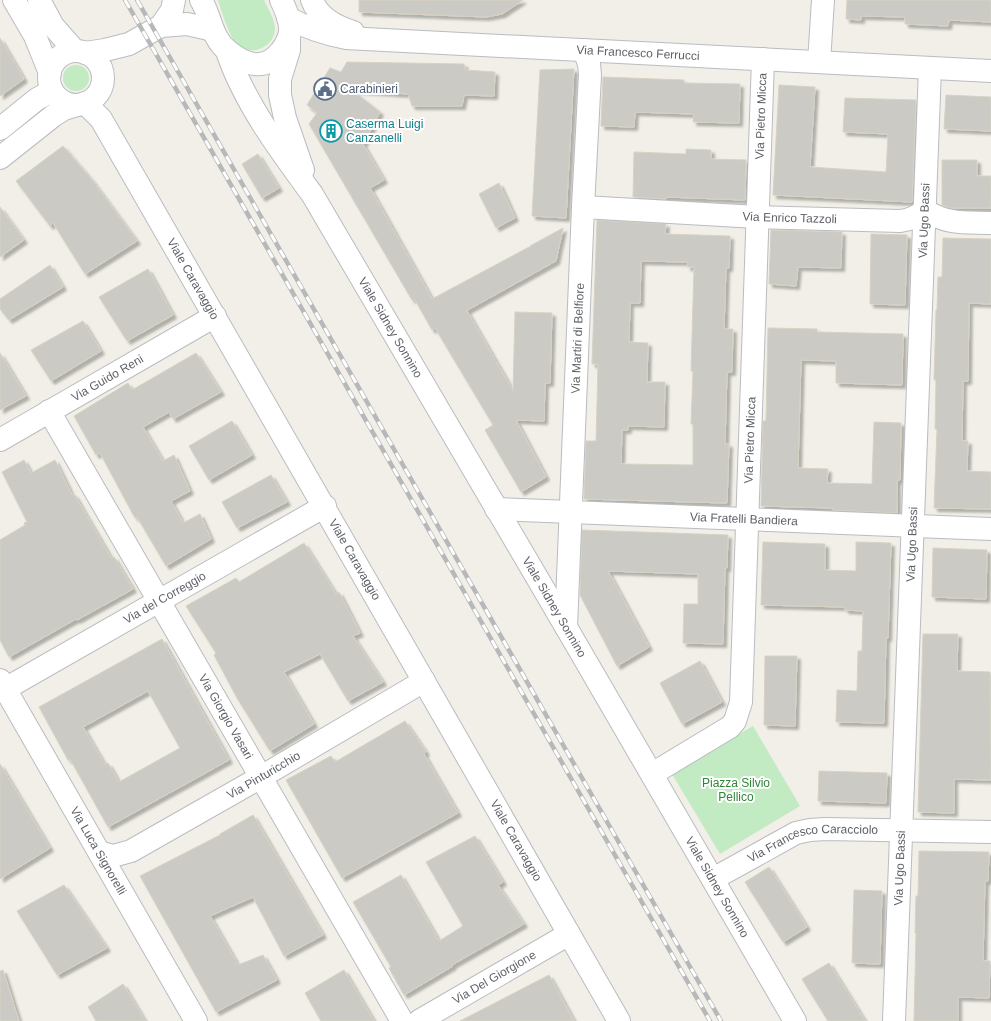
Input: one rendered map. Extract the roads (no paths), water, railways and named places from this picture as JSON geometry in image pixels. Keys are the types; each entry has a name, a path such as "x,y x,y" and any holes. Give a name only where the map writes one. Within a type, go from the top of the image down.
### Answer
{"street":[{"path":"14,0 35,36 51,82"},
{"path":"39,0 54,26 80,52 90,55 97,62 100,66 103,79"},
{"path":"161,26 172,10 174,0"},
{"path":"201,0 220,43 227,51 246,63 259,65 270,61 278,54 283,48 286,17"},
{"path":"312,0 320,13 340,28 377,40"},
{"path":"819,62 823,0"},
{"name":"Via Francesco Ferrucci","path":"286,17 302,26 327,35 346,38 991,71"},
{"name":"Viale Sidney Sonnino","path":"286,17 289,50 280,79 280,95 285,118 312,194"},
{"path":"0,129 37,99 51,82 54,62 63,54 105,50 129,44 161,26 187,24 213,30"},
{"path":"0,158 64,109 93,99 99,92 103,79 129,44"},
{"name":"Via Martiri di Belfiore","path":"566,627 583,207 590,75 584,50"},
{"name":"Viale Sidney Sonnino","path":"227,51 233,69 252,104 285,157 312,194 795,1021"},
{"name":"Via Pietro Micca","path":"652,774 730,726 737,716 741,702 762,59"},
{"name":"Via Ugo Bassi","path":"894,1021 930,68"},
{"name":"Viale Caravaggio","path":"51,82 58,98 63,101 81,104 102,119 619,1021"},
{"name":"Via Enrico Tazzoli","path":"583,207 756,217 900,221 918,216 925,210"},
{"path":"925,210 935,217 949,221 991,223"},
{"name":"Via Guido Reni","path":"0,440 215,316"},
{"name":"Via Giorgio Vasari","path":"49,411 402,1021"},
{"name":"Via del Correggio","path":"3,685 159,602 325,506"},
{"name":"Via Fratelli Bandiera","path":"496,509 991,529"},
{"name":"Via Pinturicchio","path":"99,852 113,856 131,851 261,778 424,681"},
{"name":"Via Luca Signorelli","path":"3,685 196,1021"},
{"name":"Via Francesco Caracciolo","path":"713,879 796,833 810,830 991,832"},
{"name":"Via Del Giorgione","path":"419,1021 569,934"}],"railway":[{"path":"125,0 710,1021"},
{"path":"137,0 721,1021"}],"place":[{"name":"Carabinieri","path":"325,89"},
{"name":"Caserma Luigi Canzanelli","path":"331,131"}],"park label":[{"name":"Piazza Silvio Pellico","path":"736,790"}]}
